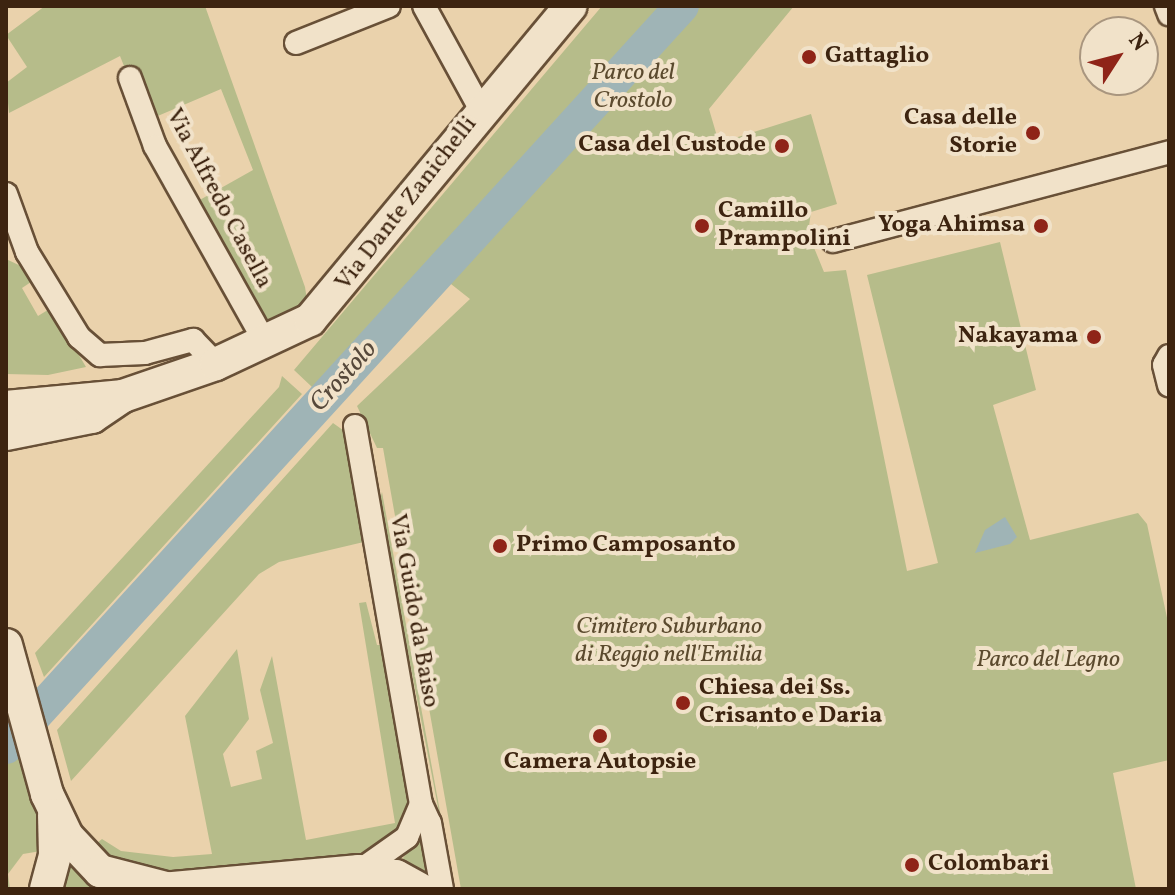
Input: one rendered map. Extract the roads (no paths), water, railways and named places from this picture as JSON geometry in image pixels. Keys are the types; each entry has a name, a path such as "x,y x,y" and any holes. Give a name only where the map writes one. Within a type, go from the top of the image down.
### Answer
{"street":[{"path":"296,43 389,6"},
{"path":"424,6 481,110"},
{"name":"Via Dante Zanichelli","path":"123,396 216,364 292,333 333,298 481,110 571,6"},
{"path":"1166,6 1169,14"},
{"name":"Via Alfredo Casella","path":"130,78 155,146 265,342"},
{"path":"833,241 1169,152"},
{"path":"6,194 27,252 79,337 100,355 145,353 193,340 216,364"},
{"path":"1169,356 1164,368 1169,385"},
{"path":"6,407 123,396"},
{"path":"6,434 92,417 123,396"},
{"name":"Via Guido da Baiso","path":"355,426 421,804 430,823 442,889"},
{"path":"8,652 51,804 55,855 46,889"},
{"path":"51,804 79,854 100,871 164,889 359,871 396,876 419,889"},
{"path":"359,871 407,837 421,804"}],"waterway":[{"name":"Crostolo","path":"6,747 682,6"}],"place":[{"name":"Gattaglio","path":"809,57"},
{"name":"Casa delle Storie","path":"1033,133"},
{"name":"Casa del Custode","path":"782,146"},
{"name":"Camillo Prampolini","path":"702,226"},
{"name":"Yoga Ahimsa","path":"1041,226"},
{"name":"Nakayama","path":"1094,337"},
{"name":"Primo Camposanto","path":"500,546"},
{"name":"Chiesa dei Ss. Crisanto e Daria","path":"683,703"},
{"name":"Camera Autopsie","path":"600,736"},
{"name":"Colombari","path":"912,865"}],"park label":[{"name":"Parco del Crostolo","path":"633,88"},
{"name":"Cimitero Suburbano di Reggio nell'Emilia","path":"669,642"},
{"name":"Parco del Legno","path":"1048,661"}]}
